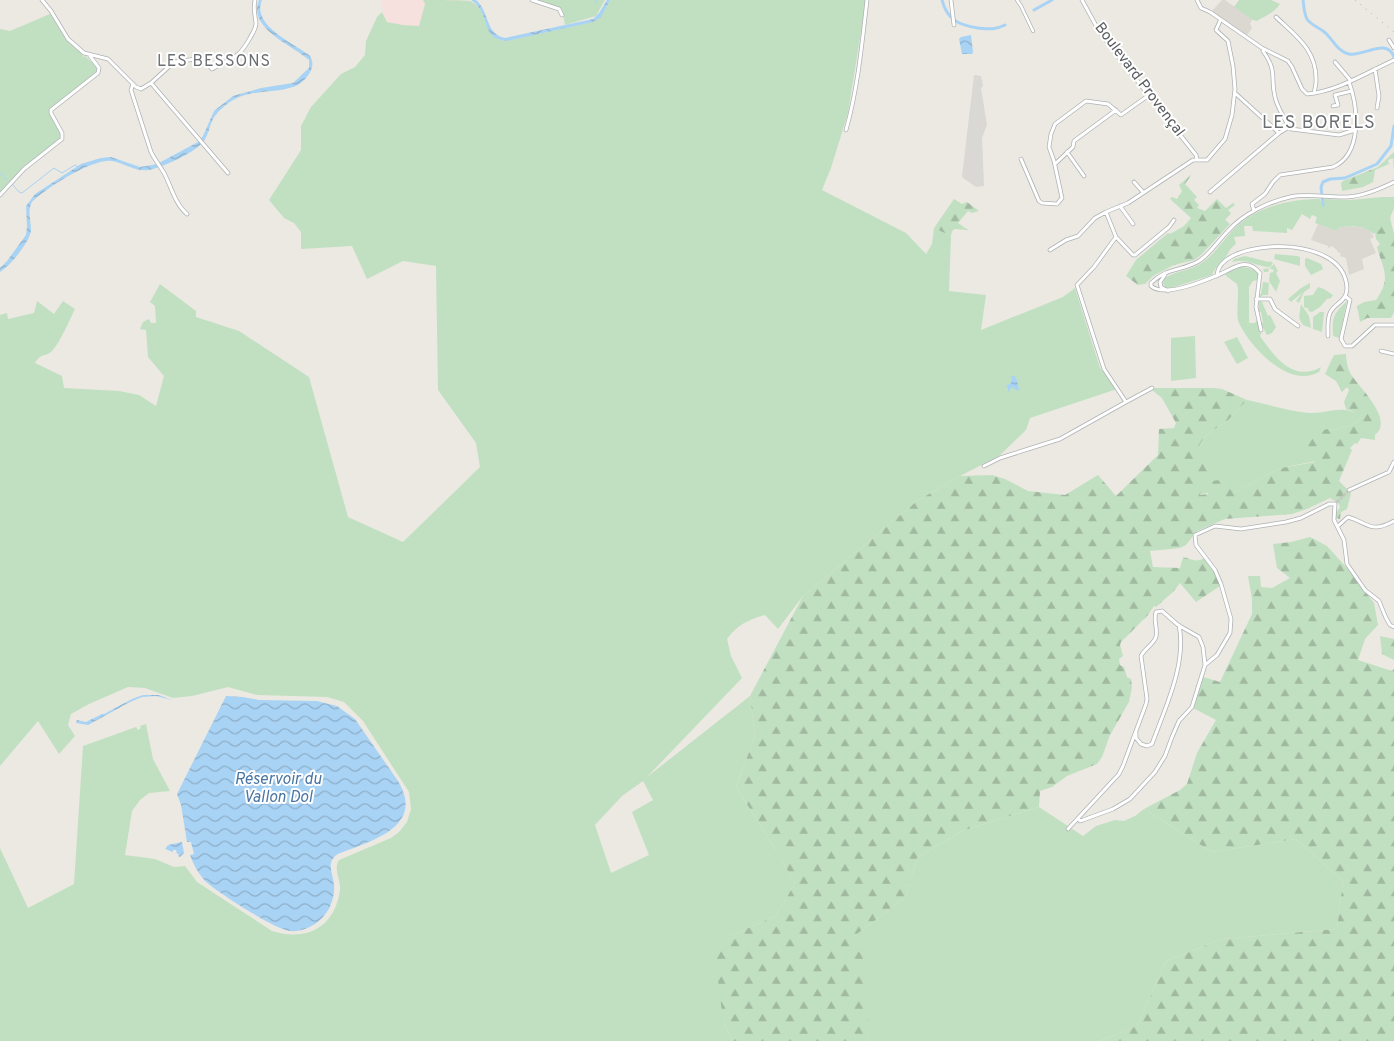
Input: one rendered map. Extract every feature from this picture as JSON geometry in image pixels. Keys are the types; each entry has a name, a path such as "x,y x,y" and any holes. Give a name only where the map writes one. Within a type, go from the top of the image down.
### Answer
{"street":[{"path":"42,0 68,39 84,53 108,59 133,84 141,89 174,62 203,58 212,69 226,60 232,60 244,49 255,28 255,0"},
{"path":"532,0 559,9 562,15"},
{"path":"846,130 857,75 867,0"},
{"path":"951,0 954,25"},
{"path":"1016,0 1021,6 1033,32"},
{"name":"Boulevard Provençal","path":"1082,0 1099,31 1196,155 1197,159"},
{"path":"1197,0 1201,8 1210,12 1220,21 1262,48 1290,63 1302,89 1309,94 1350,81 1393,60"},
{"path":"1276,17 1301,39 1310,52 1316,81 1314,93"},
{"path":"1050,250 1066,240 1078,236 1094,218 1120,206 1197,159 1204,162 1222,143 1229,128 1235,77 1229,44 1216,28 1220,21"},
{"path":"1389,40 1394,48"},
{"path":"1262,48 1273,68 1275,96 1291,129 1339,135 1354,130"},
{"path":"0,195 24,169 62,139 62,133 51,110 98,73 99,68 90,55"},
{"path":"1254,211 1252,204 1266,194 1280,175 1320,170 1339,164 1351,151 1354,130 1352,90 1350,81 1335,62"},
{"path":"1375,69 1379,96 1377,108"},
{"path":"150,83 228,173"},
{"path":"133,84 131,90 156,162 180,206 187,214"},
{"path":"1333,106 1338,105 1335,95 1352,90"},
{"path":"1234,93 1279,133"},
{"path":"1021,159 1039,201 1057,204 1062,198 1055,164 1049,147 1049,141 1055,124 1086,101 1108,104 1121,115 1149,96"},
{"path":"1055,164 1073,147 1074,141 1116,110"},
{"path":"1210,192 1279,133 1289,127"},
{"path":"1067,152 1084,176"},
{"path":"1134,182 1143,192"},
{"path":"1261,330 1256,307 1260,273 1249,265 1231,267 1219,275 1168,291 1154,289 1151,285 1152,281 1168,272 1200,260 1237,222 1254,211 1301,195 1352,197 1394,182"},
{"path":"1120,206 1133,224"},
{"path":"1106,212 1116,238 1135,256 1169,227 1174,220"},
{"path":"1116,238 1094,267 1077,285 1104,369 1126,402"},
{"path":"1219,275 1217,272 1222,264 1234,255 1243,252 1271,247 1297,248 1323,255 1337,265 1345,278 1345,296 1331,311 1328,322 1328,336"},
{"path":"1168,272 1160,282 1163,288 1168,291"},
{"path":"1345,296 1350,300 1341,339 1345,346 1352,346 1375,325 1394,325"},
{"path":"1256,299 1270,299 1275,309 1298,326"},
{"path":"1381,352 1394,354"},
{"path":"984,466 1000,458 1060,439 1152,388"},
{"path":"1349,490 1389,472 1394,462"},
{"path":"1205,665 1215,657 1224,645 1230,634 1231,624 1223,591 1216,573 1195,542 1195,535 1215,526 1241,529 1286,522 1301,518 1336,503 1334,520 1344,540 1347,564 1365,590 1379,601 1386,618 1394,627"},
{"path":"1338,526 1348,517 1370,527 1378,527 1394,521"},
{"path":"1068,828 1119,774 1147,699 1141,656 1156,636 1155,614 1158,611 1162,611 1178,625 1197,635 1201,640 1205,665 1192,707 1179,721 1165,756 1155,772 1130,799 1083,820 1078,818"},
{"path":"1136,732 1136,738 1141,744 1148,746 1152,744 1174,682 1182,644 1178,625"}],"shaded area":[{"path":"381,0 463,0 459,26 388,32"},
{"path":"1222,0 1225,0 1252,19 1250,24 1252,28 1247,35 1211,12"},
{"path":"974,75 981,76 987,125 982,138 984,186 976,187 962,176"},
{"path":"1318,224 1337,231 1339,227 1368,229 1374,237 1370,239 1376,253 1362,259 1364,269 1349,275 1346,258 1340,256 1341,254 1332,246 1328,248 1328,246 1311,240"}],"green space":[{"path":"423,0 470,1 477,5 481,11 492,35 506,41 592,22 601,16 610,0 866,0 848,113 822,190 906,233 926,254 932,244 934,228 951,236 949,291 986,295 981,330 1063,297 1075,288 1100,368 1117,389 1030,418 1026,430 999,456 917,501 803,596 778,629 765,615 743,624 727,639 731,656 742,678 647,777 750,696 755,736 736,787 795,883 776,916 732,935 723,1020 732,1041 0,1041 0,848 28,908 74,884 83,746 136,727 138,730 141,728 140,726 146,724 153,759 170,791 149,793 140,800 132,811 125,855 155,859 174,867 185,866 197,882 272,931 285,934 308,933 326,922 337,903 340,890 337,871 339,860 391,838 407,822 411,809 409,792 363,721 344,702 327,697 257,695 228,687 192,696 173,698 145,688 128,687 71,714 68,725 75,736 59,754 38,721 0,766 0,315 7,313 8,319 34,313 37,301 54,314 63,301 75,309 54,349 39,358 35,363 62,376 64,388 119,391 139,395 156,406 164,376 148,357 146,330 140,329 143,322 149,319 151,323 156,323 155,306 150,302 160,284 196,311 196,317 239,331 309,377 348,517 403,542 480,467 476,443 438,390 436,266 403,261 367,279 352,246 301,249 301,232 294,223 284,218 269,200 301,150 301,126 311,107 341,74 355,67 365,55 366,41 377,17 382,12 387,22 419,26 425,4","holes":["643,781 653,800 632,812 649,855 611,873 595,825 622,796"]},
{"path":"535,0 605,0 596,16 565,25 562,9"},
{"path":"1239,0 1271,0 1280,4 1272,12 1257,21 1234,7"},
{"path":"50,14 66,40 83,57 85,56 97,67 98,73 67,95 50,111 61,133 61,139 23,169 0,194 0,29 10,31"},
{"path":"1394,152 1394,169 1393,158 1388,160 1389,164 1375,170 1373,182 1363,187 1342,191 1341,183 1343,181 1378,167"},
{"path":"1192,174 1185,184 1197,197 1194,200 1199,205 1197,208 1205,211 1217,199 1226,208 1233,203 1235,205 1228,210 1231,213 1225,220 1230,224 1194,260 1174,265 1153,276 1145,284 1138,285 1126,276 1136,260 1168,233 1170,234 1184,226 1191,218 1170,199 1172,197 1177,199 1182,191 1179,185"},
{"path":"1394,197 1394,208 1391,205 1384,213 1381,228 1373,234 1366,229 1357,227 1339,227 1337,231 1315,223 1317,217 1312,215 1310,219 1302,214 1292,230 1287,228 1287,233 1253,231 1252,226 1244,226 1245,236 1234,237 1236,244 1230,249 1227,256 1212,275 1171,288 1166,288 1163,284 1164,279 1169,276 1203,262 1246,219 1276,205 1298,200 1320,199 1322,205 1324,205 1323,199 1350,200"},
{"path":"954,199 962,204 967,202 979,211 972,213 968,211 958,223 968,230 955,229 952,231 951,236 934,228"},
{"path":"1388,203 1394,208 1390,218 1394,234 1394,312 1391,318 1367,318 1360,322 1357,306 1364,302 1376,300 1384,285 1384,268 1377,247 1380,244 1376,239 1375,232 1381,228 1377,214 1384,213"},
{"path":"1275,254 1300,257 1300,266 1274,259"},
{"path":"1245,256 1273,263 1270,267 1243,261 1232,262 1234,259"},
{"path":"1307,258 1321,264 1323,269 1311,275 1305,266 1305,259"},
{"path":"1274,264 1278,271 1276,273 1280,281 1276,292 1269,281 1270,273 1274,270 1269,268"},
{"path":"1239,267 1253,269 1259,275 1258,280 1253,281 1249,287 1249,323 1255,323 1257,320 1260,336 1285,365 1302,372 1321,367 1319,372 1307,376 1284,371 1272,363 1252,344 1238,319 1237,284 1225,275"},
{"path":"1269,268 1268,272 1264,272 1263,269"},
{"path":"1263,282 1269,283 1268,295 1260,297 1259,295 1261,294"},
{"path":"1310,283 1310,288 1304,292 1299,303 1296,301 1303,292 1291,302 1288,299 1301,288"},
{"path":"1318,287 1333,295 1320,307 1312,312 1308,311 1309,309 1304,307 1304,296 1313,295"},
{"path":"1259,301 1262,302 1268,316 1270,315 1276,327 1272,333 1267,335 1261,324 1263,322 1261,312 1259,312"},
{"path":"1347,301 1339,338 1333,336 1333,320 1336,313"},
{"path":"1301,304 1309,316 1311,328 1303,325 1299,318"},
{"path":"1320,312 1324,312 1322,332 1313,329 1313,317"},
{"path":"1195,336 1196,378 1171,381 1171,338"},
{"path":"1237,337 1248,358 1237,364 1224,342"},
{"path":"1346,354 1351,374 1374,405 1381,421 1380,429 1375,435 1375,440 1361,438 1357,444 1355,443 1350,448 1352,450 1339,481 1351,493 1347,509 1341,512 1340,519 1336,518 1336,513 1340,507 1339,504 1330,498 1292,514 1225,519 1197,531 1186,545 1180,548 1150,551 1153,567 1180,568 1183,557 1191,560 1204,558 1215,573 1220,586 1196,602 1180,583 1156,607 1154,606 1148,615 1121,642 1123,656 1119,659 1120,665 1124,667 1127,677 1131,679 1132,687 1129,702 1110,735 1102,757 1097,764 1067,776 1052,787 1040,791 1039,807 962,831 917,858 906,897 857,934 868,978 869,1036 867,1041 732,1041 723,1020 715,956 732,935 776,916 795,883 736,787 755,736 750,696 803,596 917,501 960,476 992,475 1005,479 1028,491 1065,495 1098,475 1116,496 1158,455 1159,429 1174,428 1176,423 1162,398 1152,390 1154,388 1222,389 1247,400 1228,420 1205,436 1197,449 1207,449 1211,459 1211,466 1215,465 1214,470 1217,471 1217,474 1210,479 1203,477 1200,495 1208,494 1207,484 1210,481 1222,480 1227,488 1229,487 1235,492 1281,468 1315,462 1301,439 1303,436 1327,429 1335,430 1352,425 1361,418 1354,412 1346,409 1344,402 1349,390 1347,387 1342,392 1336,381 1325,374 1334,355"},
{"path":"1247,400 1309,413 1342,410 1362,417 1352,425 1335,430 1327,429 1302,439 1316,461 1281,468 1235,492 1227,488 1199,495 1202,477 1208,477 1213,470 1196,450 1205,436 1228,420"},
{"path":"1310,537 1327,546 1374,603 1378,625 1365,639 1358,660 1392,671 1394,669 1394,1041 1099,1041 1137,1026 1166,961 1222,939 1337,929 1343,881 1296,839 1212,852 1144,809 1180,790 1187,784 1197,753 1216,720 1193,708 1203,677 1220,682 1252,614 1252,599 1248,576 1260,576 1261,587 1272,588 1290,578 1277,568 1273,544"},
{"path":"1380,636 1394,639 1394,660 1382,654"},
{"path":"1039,807 1083,836 1096,826 1115,820 1124,821 1144,809 1212,852 1296,839 1343,881 1337,929 1222,939 1166,961 1137,1026 1099,1041 867,1041 869,1036 857,934 906,897 917,858 962,831"}],"water":[{"path":"259,0 262,0 260,9 262,17 268,25 312,59 311,69 306,78 293,87 244,95 230,102 214,118 206,137 199,146 168,164 150,170 139,170 118,162 104,161 82,169 58,182 32,202 29,212 30,235 19,253 0,272 0,268 26,235 26,206 35,194 81,164 101,158 111,157 140,167 157,164 198,142 203,136 214,111 233,96 261,88 293,83 309,68 309,60 273,35 259,19 257,10"},
{"path":"471,0 476,0 484,10 494,32 505,38 593,19 607,0 610,0 601,17 593,22 507,41 493,36 489,31 482,12"},
{"path":"971,35 973,52 972,54 962,54 959,39"},
{"path":"1011,375 1016,377 1018,391 1012,387 1008,392 1006,386 1012,382"},
{"path":"143,695 159,695 172,700 156,696 142,697 88,725 76,723 77,720 86,722"},
{"name":"Réservoir du Vallon Dol","path":"226,696 259,700 317,701 337,706 355,719 398,781 405,797 405,810 400,821 391,830 378,838 334,857 331,864 334,894 331,904 321,919 307,928 298,931 282,929 221,893 200,875 190,855 194,854 191,842 187,842 181,805 177,794"},
{"path":"182,842 184,853 180,857 176,850 173,850 173,852 165,849 168,845"}],"waterway":[{"path":"942,0 947,12 960,23 971,27 989,29 1005,25"},
{"path":"1034,10 1052,0"},
{"path":"1303,0 1307,19 1310,23 1326,34 1345,53 1355,54 1380,48 1391,51 1394,57"},
{"path":"1323,205 1321,187 1323,182 1330,179 1345,178 1377,164 1391,146 1394,126"},
{"path":"12,184 22,193 54,168 62,173 75,165 78,167"},
{"path":"0,173 7,180"}],"tunnel":[{"path":"1337,502 1349,490"}],"railway":[{"path":"1355,0 1394,32"}],"district":[{"name":"LES BESSONS","path":"214,62"},
{"name":"LES BORELS","path":"1319,123"}]}
